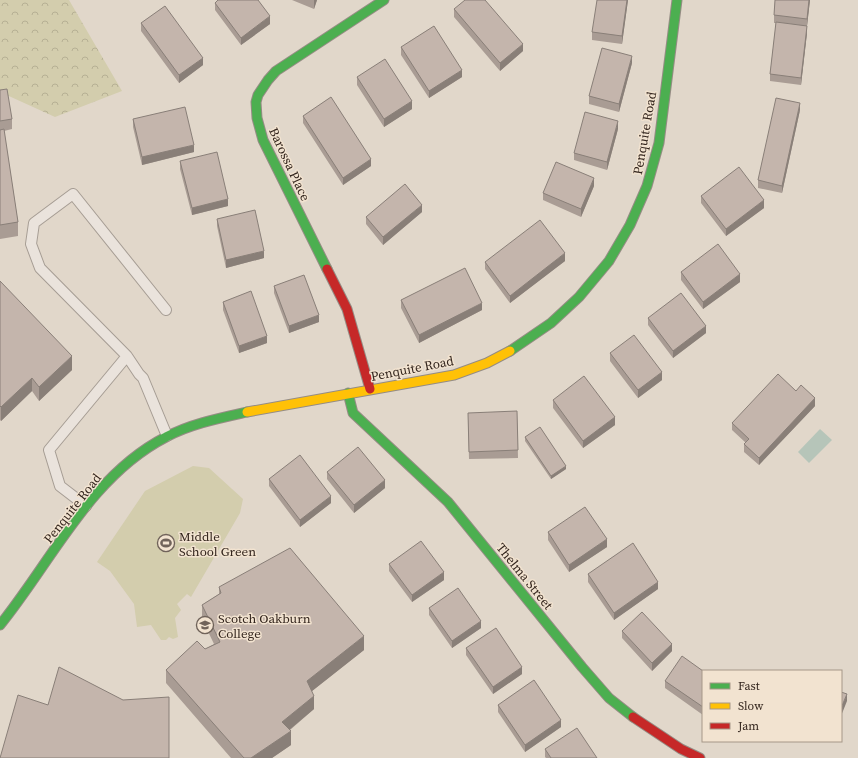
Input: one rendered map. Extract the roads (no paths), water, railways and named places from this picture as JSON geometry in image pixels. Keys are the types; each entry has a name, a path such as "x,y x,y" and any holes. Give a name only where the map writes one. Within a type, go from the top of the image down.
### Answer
{"street":[{"name":"Barossa Place","path":"370,389 347,309 263,140 256,118 255,100 263,85 276,71 384,0"},
{"name":"Penquite Road","path":"0,625 18,603 86,506 111,478 131,459 167,436 210,420 348,393 454,375 487,363 516,347 551,323 578,297 609,261 630,225 647,186 659,143 677,0"},
{"name":"Thelma Street","path":"348,393 353,413 448,502 609,698 642,724 681,749 700,758"}],"lane":[{"path":"166,310 73,194 34,223 31,244 40,268 127,356 143,378 167,436"},
{"path":"86,506 60,486 49,450 127,356"}],"place":[{"name":"Middle School Green","path":"166,543"},
{"name":"Scotch Oakburn College","path":"205,625"}]}
